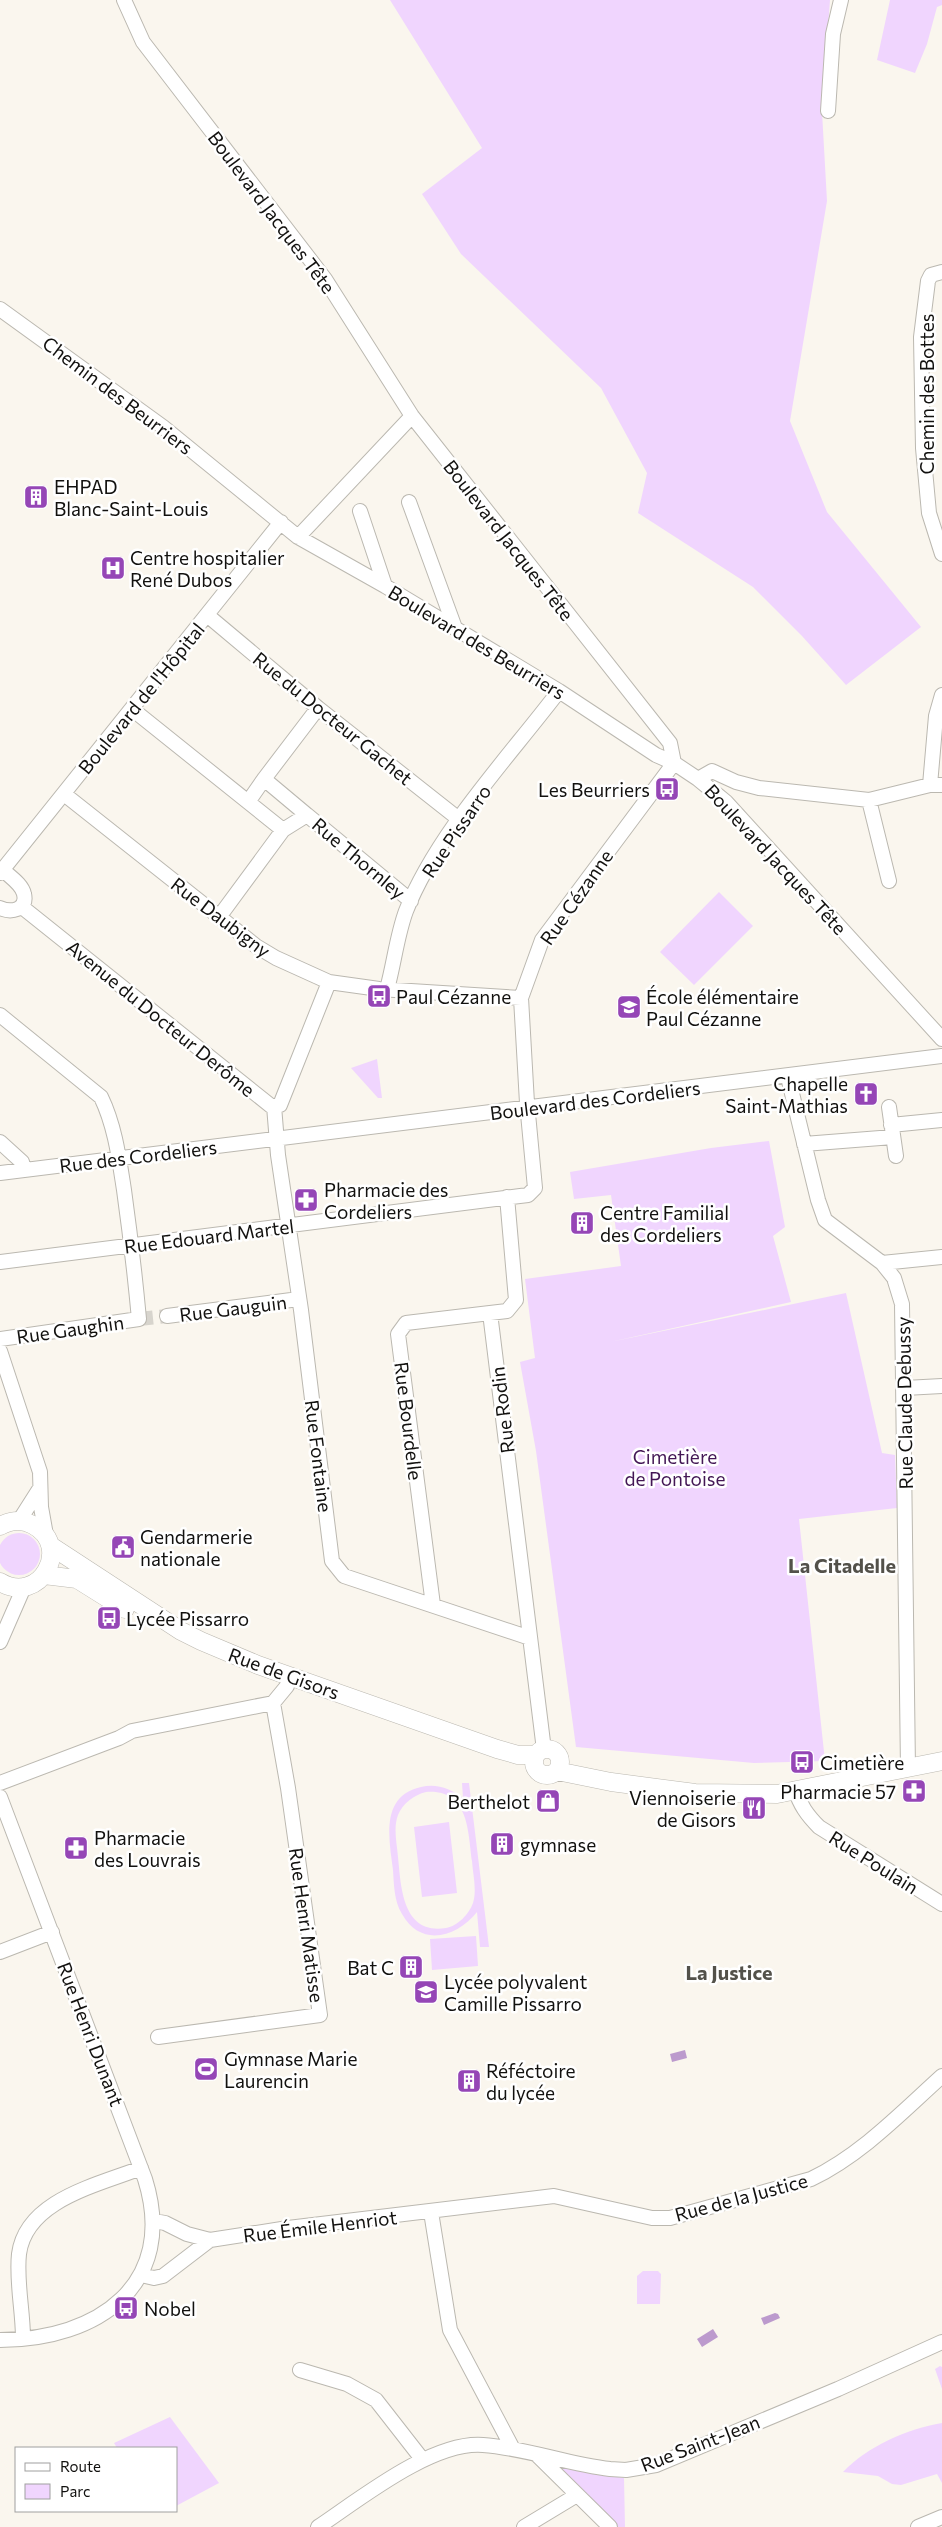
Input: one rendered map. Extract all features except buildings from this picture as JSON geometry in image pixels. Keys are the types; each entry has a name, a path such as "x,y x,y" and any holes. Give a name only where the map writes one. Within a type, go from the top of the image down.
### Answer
{"main road":[{"name":"Rue de Gisors","path":"18,1520 29,1522 48,1540 181,1631 228,1653 518,1756 598,1771 695,1783 795,1789 834,1784 942,1761"},
{"path":"0,1526 18,1520"},
{"path":"0,1582 15,1588 37,1582 49,1566 48,1540"},
{"name":"Rue de Gisors","path":"44,1575 77,1579 167,1636 198,1652 287,1686 493,1758 543,1761"}],"street":[{"name":"Boulevard Jacques Tête","path":"124,0 143,42 325,279 412,416 670,743 674,762 726,802 942,1039"},
{"path":"828,111 833,34 841,0"},
{"name":"Chemin des Bottes","path":"942,272 931,274 928,281 922,337 923,448 927,495 929,513 942,554"},
{"name":"Chemin des Beurriers","path":"0,309 163,427 281,522"},
{"path":"298,537 412,416"},
{"path":"410,502 455,628"},
{"path":"360,511 385,586"},
{"name":"Boulevard des Beurriers","path":"281,522 298,537 385,586 559,691 656,755 674,762"},
{"name":"Boulevard de l'Hôpital","path":"1,871 281,522"},
{"name":"Rue du Docteur Gachet","path":"207,615 318,708 460,820"},
{"name":"Rue Pissarro","path":"387,989 406,913 434,859 460,820 559,691"},
{"path":"698,779 712,771 736,782 759,788 869,800 936,785 936,716 942,696"},
{"path":"248,802 318,708"},
{"name":"Rue Thornley","path":"132,709 283,830"},
{"name":"Rue Cézanne","path":"527,1108 520,998 542,940 674,762"},
{"name":"Rue Thornley","path":"264,779 411,901"},
{"name":"Rue Daubigny","path":"64,794 218,917 276,958 329,982 387,989 520,998"},
{"path":"869,800 889,882"},
{"name":"Rue Thornley","path":"218,917 283,830 307,815"},
{"path":"0,908 14,911 22,907 24,894 1,871"},
{"name":"Avenue du Docteur Derôme","path":"22,907 271,1106 274,1106 277,1139"},
{"path":"274,1106 280,1105 329,982"},
{"path":"0,1015 101,1096 110,1116 119,1159 132,1245"},
{"name":"Boulevard des Cordeliers","path":"277,1139 942,1056"},
{"name":"Rue Claude Debussy","path":"788,1076 825,1220 882,1263 894,1278 902,1304 905,1388 908,1768"},
{"path":"889,1107 896,1156"},
{"path":"490,1313 507,1310 516,1300 507,1197 528,1195 535,1188 527,1108"},
{"path":"804,1144 892,1131 942,1120"},
{"name":"Rue des Cordeliers","path":"0,1173 277,1139"},
{"name":"Rue Fontaine","path":"277,1139 332,1561 344,1576 530,1638"},
{"path":"0,1142 22,1162 24,1170"},
{"name":"Rue Edouard Martel","path":"0,1262 507,1197"},
{"name":"Rue Gaughin","path":"0,1339 140,1319 132,1245"},
{"path":"882,1263 942,1258"},
{"name":"Rue Gauguin","path":"167,1316 299,1299"},
{"name":"Rue Bourdelle","path":"433,1605 398,1334 406,1323 490,1313"},
{"name":"Rue Rodin","path":"490,1313 530,1638 543,1761"},
{"path":"0,1352 40,1472 40,1488 48,1540"},
{"path":"905,1388 942,1386"},
{"path":"18,1520 40,1488"},
{"path":"0,1642 24,1587"},
{"path":"0,1783 140,1729 273,1703 287,1686"},
{"name":"Rue Henri Matisse","path":"158,2037 320,2015 289,1798 273,1703"},
{"name":"Rue Poulain","path":"795,1789 808,1817 835,1839 942,1904"},
{"name":"Rue Henri Dunant","path":"0,1798 141,2168 150,2196 154,2221 152,2245 141,2275 121,2300 94,2319 78,2327 23,2338 0,2340"},
{"path":"0,1952 52,1932"},
{"name":"Rue de la Justice","path":"431,2212 554,2196 652,2218 670,2218 690,2213 811,2179 825,2172 858,2152 942,2076"},
{"path":"23,2338 20,2252 24,2236 34,2220 54,2203 141,2168"},
{"path":"431,2212 450,2330 513,2449"},
{"name":"Rue Émile Henriot","path":"154,2221 165,2223 187,2234 210,2240 288,2228 431,2212"},
{"name":"Rue Émile Henriot","path":"141,2275 154,2278 163,2276 210,2240"},
{"name":"Rue Saint-Jean","path":"318,2527 422,2459 452,2448 467,2445 513,2449 610,2469 626,2470 656,2465 838,2389 942,2342"},
{"path":"300,2370 347,2384 376,2400 422,2459"},
{"path":"535,2453 610,2527"},
{"path":"524,2527 577,2495"},
{"path":"918,2527 942,2518"}],"green space":[{"path":"390,0 830,0 822,112 827,201 790,421 827,512 921,627 846,685 802,636 753,587 638,513 647,473 601,388 461,254 422,194 482,148"},
{"path":"890,0 942,0 942,5 937,7 927,44 915,73 877,60"},
{"path":"719,892 753,926 694,985 660,952"},
{"path":"377,1059 382,1098 378,1098 351,1068"},
{"name":"Cimetière de Pontoise","path":"769,1141 785,1227 773,1236 791,1302 610,1342 846,1293 882,1453 895,1455 897,1508 799,1519 825,1761 754,1763 576,1747 536,1451 520,1362 535,1358 525,1279 621,1266 611,1195 574,1199 570,1172 711,1148"},
{"path":"19,1533 27,1535 34,1539 39,1550 38,1562 34,1569 27,1573 19,1575 11,1573 4,1569 0,1562 0,1546 4,1539 11,1535"},
{"path":"462,1783 469,1783 489,1947 480,1947 477,1912 460,1928 449,1933 429,1935 419,1932 410,1925 399,1909 395,1893 389,1832 393,1809 399,1799 408,1792 427,1786 438,1786 454,1792 463,1798","holes":["426,1792 440,1793 451,1797 464,1814 469,1837 475,1893 471,1907 459,1922 446,1928 431,1928 420,1924 412,1916 407,1906 401,1881 396,1825 400,1811 409,1800"]},
{"path":"449,1822 457,1893 422,1897 414,1827"},
{"path":"476,1936 478,1966 432,1970 430,1939"},
{"path":"643,2271 658,2271 661,2274 660,2304 637,2304 637,2276"},
{"path":"940,2366 942,2367 942,2389 935,2369"},
{"path":"170,2417 219,2483 178,2505 178,2447 116,2447 114,2443"},
{"path":"942,2423 942,2483 937,2474 901,2485 892,2484 878,2476 843,2472 864,2454 889,2440 902,2434"},
{"path":"555,2467 624,2478 625,2527 613,2527"}],"shaded area":[{"path":"685,2050 687,2058 672,2062 670,2054"},
{"path":"775,2313 780,2318 764,2325 761,2318"},
{"path":"713,2329 718,2337 702,2347 697,2339"}],"tunnel":[{"path":"139,1319 167,1316"}],"place":[{"name":"EHPAD Blanc-Saint-Louis","path":"36,497"},
{"name":"Centre hospitalier René Dubos","path":"113,568"},
{"name":"Les Beurriers","path":"667,789"},
{"name":"Paul Cézanne","path":"379,996"},
{"name":"École élémentaire Paul Cézanne","path":"629,1007"},
{"name":"Chapelle Saint-Mathias","path":"866,1094"},
{"name":"Pharmacie des Cordeliers","path":"306,1200"},
{"name":"Centre Familial des Cordeliers","path":"582,1223"},
{"name":"Gendarmerie nationale","path":"123,1547"},
{"name":"Lycée Pissarro","path":"109,1618"},
{"name":"Cimetière","path":"802,1762"},
{"name":"Pharmacie 57","path":"914,1791"},
{"name":"Berthelot","path":"548,1801"},
{"name":"Viennoiserie de Gisors","path":"754,1808"},
{"name":"gymnase","path":"502,1844"},
{"name":"Pharmacie des Louvrais","path":"76,1848"},
{"name":"Bat C","path":"411,1967"},
{"name":"Lycée polyvalent Camille Pissarro","path":"426,1992"},
{"name":"Gymnase Marie Laurencin","path":"206,2069"},
{"name":"Réféctoire du lycée","path":"469,2081"},
{"name":"Nobel","path":"126,2308"}],"district":[{"name":"La Citadelle","path":"842,1565"},
{"name":"La Justice","path":"729,1972"}]}
